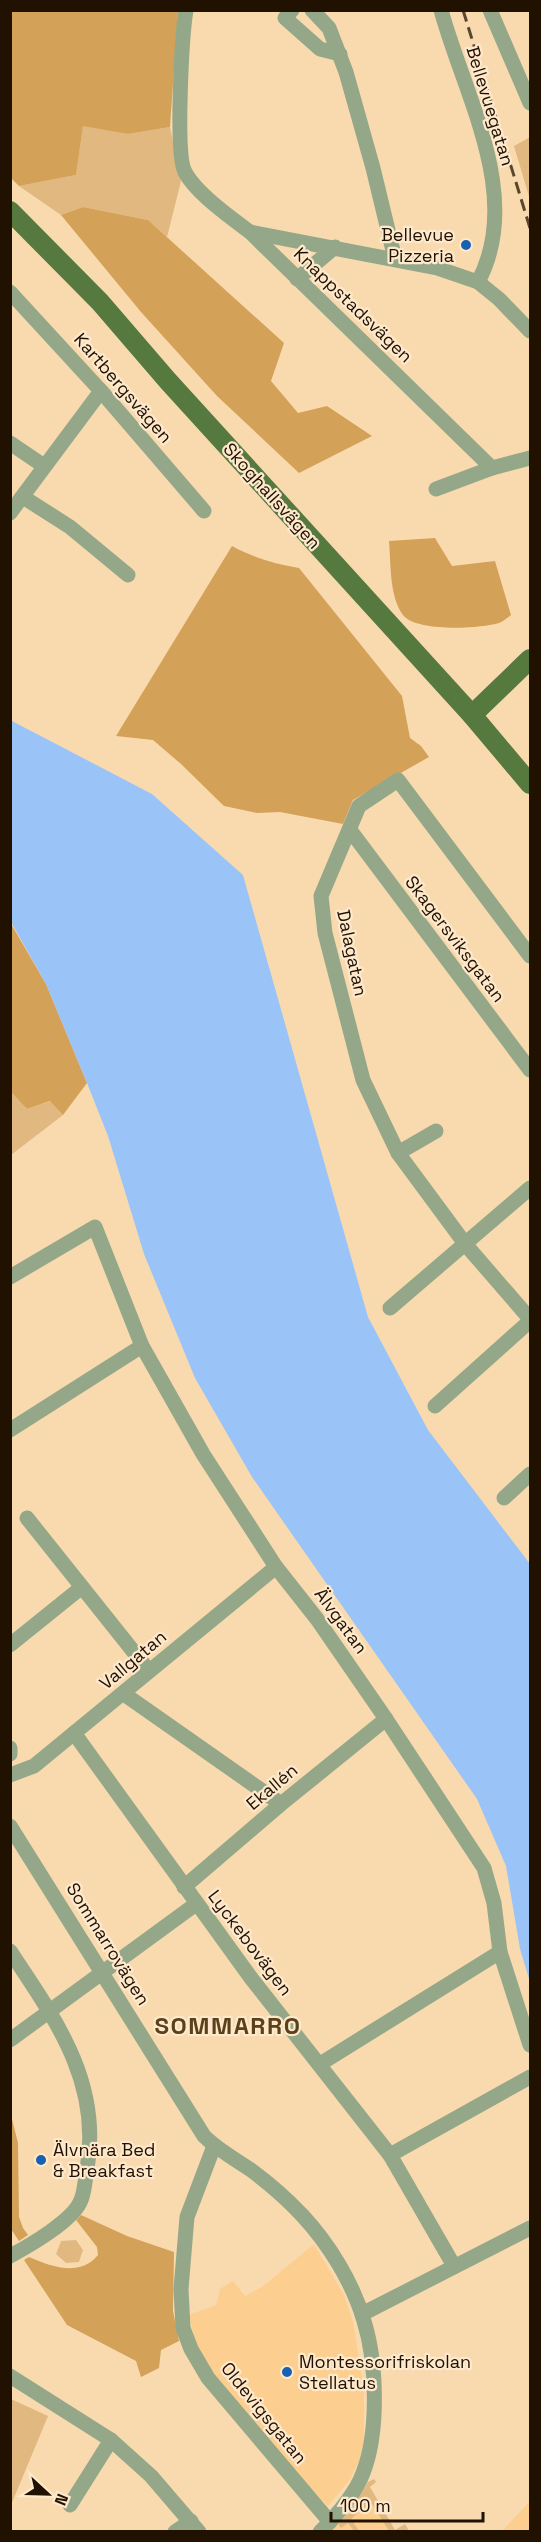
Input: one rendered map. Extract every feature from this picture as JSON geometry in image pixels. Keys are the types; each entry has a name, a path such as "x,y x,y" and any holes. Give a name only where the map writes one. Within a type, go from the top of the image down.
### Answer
{"main road":[{"name":"Skoghallsvägen","path":"10,211 100,302 168,381 472,715 531,784"},
{"path":"472,715 531,659"}],"street":[{"name":"Knappstadsvägen","path":"186,10 183,31 180,147 184,172 216,207 250,231 492,468"},
{"path":"292,10 285,18 320,49 340,54"},
{"path":"312,10 329,28 340,54 373,168 395,259"},
{"name":"Bellevuegatan","path":"441,10 487,153 492,179 495,210 493,244 486,268 478,282"},
{"path":"492,11 531,103"},
{"path":"250,231 437,268 478,282 499,298 531,331"},
{"path":"297,279 335,247"},
{"name":"Kartbergsvägen","path":"10,292 101,391 204,511"},
{"path":"10,513 101,391"},
{"path":"10,443 44,466"},
{"path":"436,489 492,468 531,458"},
{"path":"23,497 70,527 129,575"},
{"name":"Dalagatan","path":"531,956 398,780 359,806 321,896 325,933 363,1080 398,1153 466,1245 531,1320"},
{"name":"Skagersviksgatan","path":"350,830 531,1070"},
{"path":"398,1153 436,1131"},
{"path":"390,1308 531,1188"},
{"name":"Älvgatan","path":"10,1278 95,1227 142,1346 203,1454 276,1567 317,1619 484,1868 494,1903 500,1952 531,2045"},
{"path":"435,1406 531,1320"},
{"path":"10,1430 142,1346"},
{"path":"504,1498 531,1474"},
{"path":"27,1518 149,1671"},
{"name":"Vallgatan","path":"10,1775 34,1766 276,1567"},
{"path":"10,1645 82,1587"},
{"path":"124,1694 280,1804"},
{"name":"Ekallén","path":"184,1887 280,1804 386,1719"},
{"name":"Lyckebovägen","path":"74,1733 251,1978 390,2155 454,2266"},
{"path":"10,1748 10,1754"},
{"name":"Sommarrovägen","path":"10,1826 204,2136 214,2146 279,2192 304,2217 343,2273 362,2314 372,2370 375,2409 372,2444 363,2475 352,2494 325,2527"},
{"path":"10,2040 196,1904"},
{"path":"10,1951 50,2010 72,2050 84,2088 91,2145 81,2202 47,2236 10,2256"},
{"path":"320,2064 500,1952"},
{"path":"390,2155 531,2077"},
{"name":"Oldevigsgatan","path":"214,2146 187,2217 181,2289 183,2328 191,2349 208,2379 325,2527"},
{"path":"362,2314 531,2228"},
{"path":"10,2376 111,2440 152,2476 195,2526 175,2532"},
{"path":"70,2505 111,2440"}],"shaded area":[{"path":"10,11 178,11 170,127 128,134 83,126 76,175 19,186 10,177"},
{"path":"83,125 128,134 170,127 181,181 167,237 148,220 83,207 61,215 19,186 76,175"},
{"path":"530,137 530,200 514,146"},
{"path":"83,207 148,220 284,343 271,381 298,413 327,406 372,436 299,473 217,396 141,312 61,215"},
{"path":"435,538 452,566 495,561 511,615 490,625 448,628 421,624 403,615 393,589 389,541"},
{"path":"232,546 265,560 299,568 402,696 410,738 421,746 429,757 353,800 343,824 280,812 257,813 224,806 153,740 116,736"},
{"path":"10,922 46,984 87,1083 63,1115 50,1101 27,1109 11,1092"},
{"path":"11,1092 27,1109 51,1101 63,1115 11,1155"},
{"path":"11,2115 18,2143 19,2217 28,2235 19,2241 11,2229"},
{"path":"81,2215 127,2236 174,2252 173,2311 179,2341 161,2350 159,2368 141,2377 136,2361 67,2325 24,2260 29,2257 65,2268 83,2266 91,2262 98,2255 97,2247 76,2220"},
{"path":"76,2240 83,2250 79,2262 66,2263 56,2254 61,2241"},
{"name":"Montessorifriskolan Stellatus","path":"314,2244 344,2295 353,2322 364,2391 364,2442 358,2463 349,2481 328,2506 290,2468 232,2402 204,2361 195,2342 189,2315 216,2305 220,2289 233,2281 245,2296 262,2287"},
{"path":"11,2399 48,2416 11,2505"},
{"path":"374,2479 376,2482 370,2487 395,2530 405,2524 409,2531 389,2531 372,2504 364,2509 358,2499 368,2482"},
{"path":"368,2486 395,2532 322,2532"},
{"path":"530,2501 530,2531 502,2531"},
{"path":"354,2505 359,2512 351,2519 359,2531 354,2531 348,2523 341,2528 338,2524"}],"water":[{"path":"10,720 152,794 243,875 368,1317 428,1430 530,1564 530,1982 520,1949 506,1866 477,1799 252,1477 195,1378 144,1254 108,1136 87,1083 46,984 11,922"}],"railway":[{"path":"463,10 530,228"}],"place":[{"name":"Bellevue Pizzeria","path":"466,245"},
{"name":"Älvnära Bed & Breakfast","path":"41,2160"},
{"name":"Montessorifriskolan Stellatus","path":"287,2372"}],"district":[{"name":"SOMMARRO","path":"228,2026"}]}
